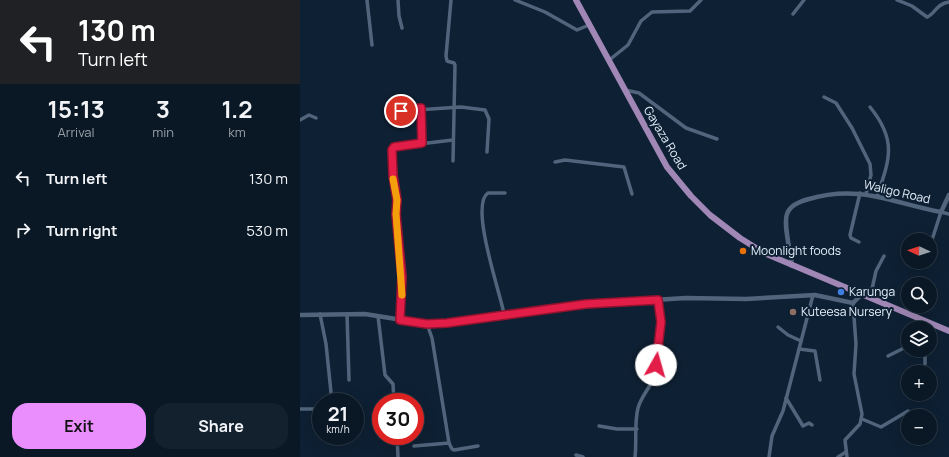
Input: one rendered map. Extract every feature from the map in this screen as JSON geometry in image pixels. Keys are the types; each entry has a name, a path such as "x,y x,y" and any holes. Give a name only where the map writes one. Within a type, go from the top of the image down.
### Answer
{"main road":[{"name":"Gayaza Road","path":"576,0 667,167 690,196 710,215 740,238 764,253 949,331"}],"street":[{"path":"367,0 372,45"},
{"path":"398,0 399,16 402,28"},
{"path":"451,0 446,56 447,61 455,63 453,161"},
{"path":"515,0 546,12 577,30 589,24"},
{"path":"608,61 628,45 641,21 652,12 690,11 700,0"},
{"path":"793,14 804,0"},
{"path":"897,0 928,17 940,5 949,2"},
{"path":"624,90 639,93 686,128 718,140"},
{"path":"824,97 836,103 854,132 870,164 871,175 866,194"},
{"path":"870,106 883,126 890,152 888,164 877,196"},
{"path":"421,108 422,143"},
{"path":"401,111 421,108 480,108 487,113 489,119 487,152"},
{"path":"300,120 309,115 316,118"},
{"path":"400,320 402,277 392,150 394,147 453,140"},
{"path":"555,162 565,160 624,167 632,194"},
{"path":"504,314 502,301 488,256 483,223 483,200 488,193 505,193"},
{"name":"Waligo Road","path":"792,266 786,222 790,209 803,201 814,197 842,193 861,193 941,212"},
{"path":"859,242 850,236 861,193"},
{"path":"934,233 941,212 949,195"},
{"path":"941,212 949,214"},
{"path":"870,298 876,271 884,256"},
{"path":"847,457 845,440 860,424 862,419 861,404 856,389 854,374 856,344 853,303 862,294"},
{"path":"300,315 347,314 378,316 427,324 447,323 504,314 589,304 658,300 762,298 813,295 853,303"},
{"path":"769,457 772,436 781,418 813,295"},
{"path":"635,457 639,405 654,378 656,365 661,322 658,300"},
{"path":"320,314 326,344 331,393"},
{"path":"347,314 349,380"},
{"path":"378,316 385,375 393,384 394,393"},
{"path":"427,324 432,338 449,442 454,450 478,446"},
{"path":"778,327 788,335 801,341"},
{"path":"888,356 901,348"},
{"path":"799,349 815,352 820,380"},
{"path":"924,357 925,364"},
{"path":"786,398 803,426 809,423 812,425"},
{"path":"300,409 312,409"},
{"path":"862,419 881,427 901,415"},
{"path":"599,426 617,429 637,429"},
{"path":"414,446 449,442"},
{"path":"397,445 398,457"},
{"path":"838,457 846,452"},
{"path":"576,455 583,457"}],"slow traffic":[{"path":"393,179 397,200 396,214 402,277 402,295"}],"place":[{"name":"Moonlight foods","path":"743,251"},
{"name":"Karunga","path":"841,292"},
{"name":"Kuteesa Nursery","path":"793,312"}],"route":[{"path":"401,111 421,108 422,143 392,148 402,277 400,320 427,324 447,323 586,304 658,300 661,322 656,365"}]}
